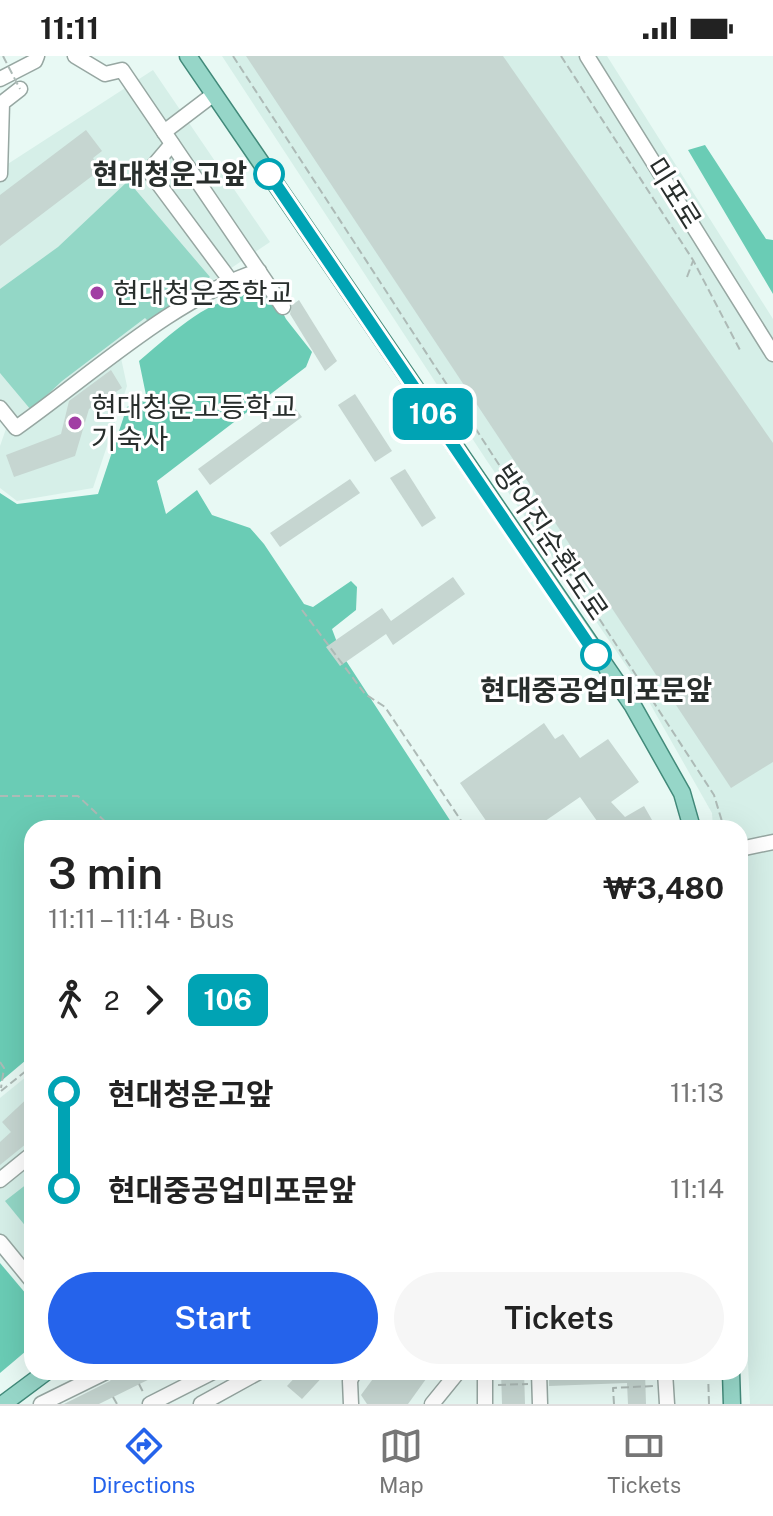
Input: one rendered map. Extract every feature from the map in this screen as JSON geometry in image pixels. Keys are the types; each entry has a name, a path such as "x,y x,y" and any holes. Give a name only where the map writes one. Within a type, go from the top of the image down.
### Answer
{"main road":[{"name":"방어진순환도로","path":"188,56 633,706 682,793 690,820"},
{"path":"3,1404 35,1380"},
{"path":"731,1380 732,1404"}],"street":[{"path":"0,79 35,61 37,56"},
{"path":"75,56 105,74 122,70 283,307"},
{"name":"미포로","path":"587,56 773,354"},
{"path":"0,174 2,103 20,89"},
{"path":"214,94 168,138 149,171 230,280"},
{"path":"0,408 16,428 179,309 230,280 259,271"},
{"path":"748,847 773,842"},
{"path":"0,1180 24,1160"},
{"path":"0,1242 24,1271"},
{"path":"41,1404 90,1380"},
{"path":"150,1404 197,1380"},
{"path":"201,1404 244,1380"},
{"path":"350,1380 351,1404"},
{"path":"432,1404 452,1380"},
{"path":"485,1380 485,1404"},
{"path":"539,1380 540,1404"},
{"path":"666,1380 667,1404"}],"path":[{"path":"3,56 20,89"},
{"path":"233,56 714,795 722,820"},
{"path":"561,56 693,260 741,352"},
{"path":"687,277 693,260"},
{"path":"302,610 365,694 385,707 461,820"},
{"path":"0,796 78,796 104,820"},
{"path":"0,1062 4,1068 0,1091"},
{"path":"0,1091 24,1072"},
{"path":"614,1404 613,1388 660,1380"},
{"path":"708,1380 709,1404"},
{"path":"113,1397 117,1404"}],"shaded area":[{"path":"222,56 607,56 773,319 773,1404 750,1404 748,1364 748,820 712,820 712,813 640,686 487,461"},
{"name":"현대청운중학교","path":"153,70 270,242 118,344 127,386 93,488 17,501 0,488 0,446 8,423 0,412 0,169"},
{"path":"24,1078 24,1277 0,1247 0,1098"}],"green space":[{"path":"705,145 766,239 773,240 773,294 688,150"},
{"path":"128,181 210,277 152,325 145,318 62,381 31,410 0,373 0,289 58,247"},
{"path":"271,290 286,319 312,352 306,367 157,481 166,514 197,490 212,515 250,528 304,604 313,607 351,581 357,587 356,610 332,629 341,653 450,820 24,820 24,1062 0,1082 0,493 17,504 98,494 127,407 146,395 139,361 199,314 214,305"},
{"path":"24,1186 24,1224 5,1201"},
{"path":"0,1263 24,1292 24,1353 0,1373"}],"building":[{"path":"246,56 503,56 773,443 773,762 731,788"},
{"path":"86,130 102,151 93,158 100,170 0,246 0,195"},
{"path":"299,300 337,361 325,371 290,314 292,305"},
{"name":"현대청운고등학교 기숙사","path":"111,370 122,388 89,409 75,456 14,477 6,455 61,434 69,401"},
{"path":"355,394 392,451 375,462 338,405"},
{"path":"290,402 302,417 210,485 198,469"},
{"path":"405,469 436,518 422,527 390,478"},
{"path":"350,479 360,493 280,547 270,533"},
{"path":"453,577 465,594 393,645 386,634 340,666 326,647 382,608 391,621"},
{"path":"544,723 555,739 563,734 580,758 608,739 639,782 611,802 625,817 644,806 652,820 596,820 580,797 547,820 485,820 460,783"},
{"path":"24,1101 24,1146 0,1165 0,1142 11,1132 2,1122"},
{"path":"148,1380 99,1404 64,1404 110,1381"},
{"path":"293,1380 320,1380 302,1399 287,1386"},
{"path":"372,1380 425,1380 408,1404 367,1404 361,1395"},
{"path":"501,1380 524,1380 525,1404 502,1404"},
{"path":"549,1380 645,1380 646,1404 628,1404 627,1383 549,1386"}],"bus line":[{"name":"106","path":"269,174 596,655"}],"place":[{"name":"현대청운고앞","path":"269,174"},
{"name":"현대청운중학교","path":"97,293"},
{"name":"현대청운고등학교 기숙사","path":"75,423"},
{"name":"현대중공업미포문앞","path":"596,655"}]}
